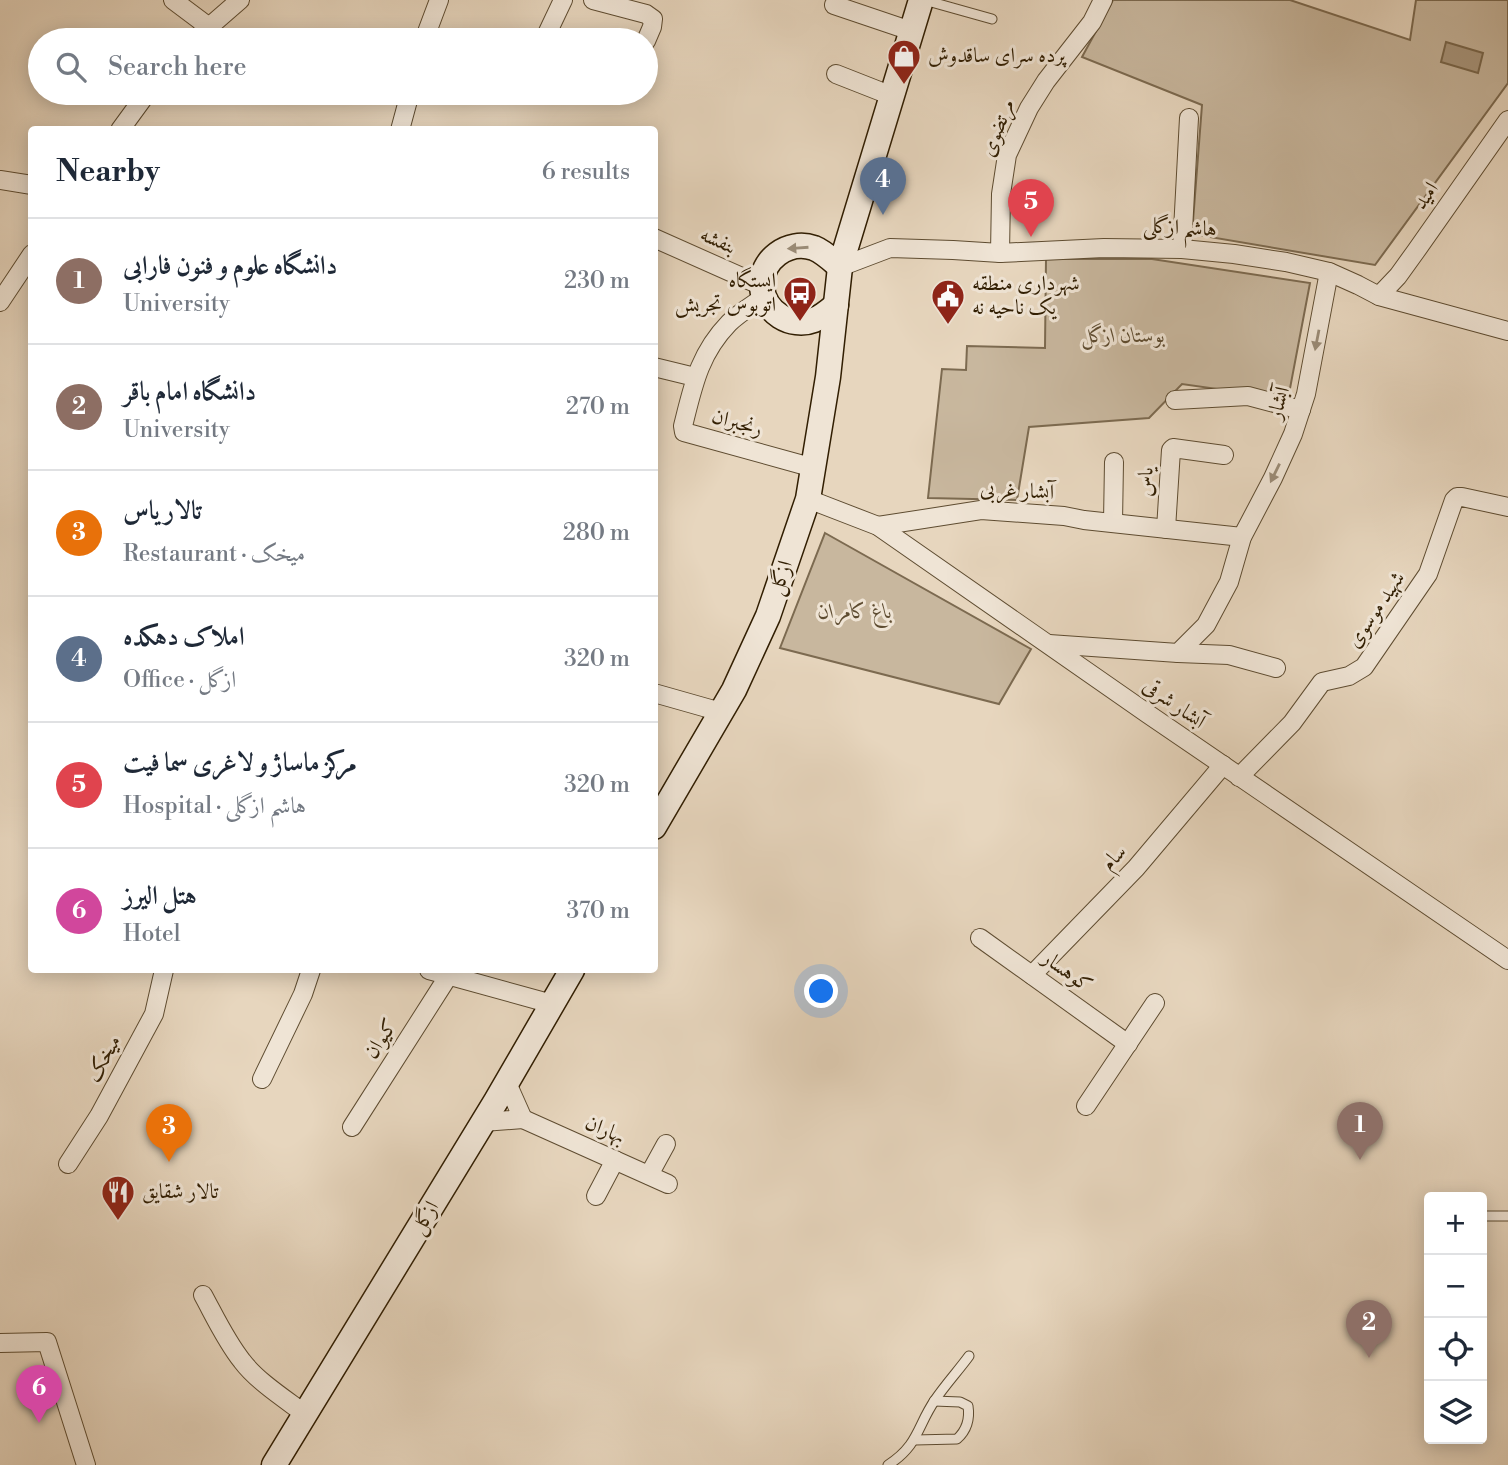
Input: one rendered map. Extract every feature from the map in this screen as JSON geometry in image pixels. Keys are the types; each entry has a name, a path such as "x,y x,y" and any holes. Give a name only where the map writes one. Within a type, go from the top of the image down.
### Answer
{"main road":[{"path":"840,267 814,248 792,246 782,250 767,265 763,275 763,291 770,308 779,316 803,323 815,320 836,305 840,267 922,0"},
{"name":"ازگل","path":"658,820 734,690 768,616 808,499 828,377 836,305"},
{"name":"ازگل","path":"274,1465 507,1083 570,973"}],"street":[{"path":"173,0 209,27 240,0"},
{"path":"428,28 439,0"},
{"path":"550,28 563,0"},
{"path":"593,0 646,14 653,19 652,28"},
{"name":"مرتضوی","path":"1000,253 1001,194 1007,155 1029,108 1046,81 1092,22 1103,0"},
{"path":"834,5 911,31"},
{"path":"836,74 892,96"},
{"path":"123,126 138,105"},
{"path":"401,126 407,105"},
{"path":"1182,249 1188,118"},
{"name":"امید","path":"1379,296 1398,276 1508,120"},
{"path":"0,180 28,184"},
{"name":"بنفشه","path":"658,240 763,291"},
{"name":"هاشم ازگلی","path":"840,267 890,248 1000,253 1166,247 1234,254 1329,272 1379,296 1508,331"},
{"path":"0,302 28,260"},
{"name":"آبشار","path":"1178,653 1206,625 1228,582 1242,537 1293,434 1306,394 1329,272"},
{"name":"رنجبران","path":"763,291 730,322 709,349 695,377 683,426 684,432 814,468"},
{"path":"658,368 695,377"},
{"path":"1175,400 1248,396 1301,410"},
{"name":"یاس","path":"1166,529 1171,450 1173,448 1224,455"},
{"path":"1113,522 1114,462"},
{"name":"شهید موسوی","path":"1239,777 1292,723 1322,682 1349,676 1364,667 1428,574 1454,500 1457,497 1508,507"},
{"name":"آبشار شرقی","path":"808,499 878,526 1508,960"},
{"name":"آبشار غربی","path":"878,526 981,510 1064,516 1166,529"},
{"path":"1166,529 1242,537"},
{"path":"1049,645 1229,655 1276,668"},
{"path":"658,694 721,712"},
{"name":"سام","path":"1032,975 1136,868 1223,765"},
{"name":"کوهسار","path":"980,937 1128,1044"},
{"name":"میخک","path":"68,1164 99,1116 154,1014 163,973"},
{"path":"262,1079 303,994 309,973"},
{"path":"441,973 552,1004"},
{"name":"کیوان","path":"352,1127 449,975"},
{"path":"1086,1106 1155,1003"},
{"path":"483,1122 523,1119 507,1083"},
{"name":"بهاران","path":"523,1119 668,1184"},
{"path":"649,1175 666,1144"},
{"path":"596,1196 615,1160"},
{"path":"203,1295 243,1363 305,1414"},
{"path":"0,1343 47,1342 86,1465"}],"lane":[{"path":"922,0 992,19"},
{"path":"1487,1216 1508,1216"},
{"path":"888,1465 901,1457 915,1440 934,1401 969,1356"},
{"path":"915,1440 957,1439 963,1434 970,1418 968,1406 960,1402 934,1401"}],"green space":[{"path":"1113,0 1290,0 1410,40 1416,0 1508,0 1508,83 1375,265 1192,234 1202,105 1082,57"},
{"name":"بوستان ازگل","path":"1046,259 1152,259 1310,283 1288,399 1182,384 1149,418 1029,427 1017,500 928,498 942,369 966,370 967,346 1045,348"},
{"name":"باغ کامران","path":"825,533 1031,649 999,704 780,648"}],"shaded area":[{"path":"1446,42 1483,53 1478,73 1441,62"}],"place":[{"name":"پرده سرای ساقدوش","path":"904,86"},
{"name":"املاک دهکده","path":"883,215"},
{"name":"مرکز ماساژ و لاغری سما فیت","path":"1031,237"},
{"name":"ایستگاه اتوبوس تجریش","path":"800,323"},
{"name":"شهرداری منطقه یک ناحیه نه","path":"948,326"},
{"name":"دانشگاه علوم و فنون فارابی","path":"1360,1160"},
{"name":"تالار یاس","path":"169,1162"},
{"name":"تالار شقایق","path":"118,1222"},
{"name":"دانشگاه امام باقر","path":"1369,1358"},
{"name":"هتل الیرز","path":"39,1423"}]}
